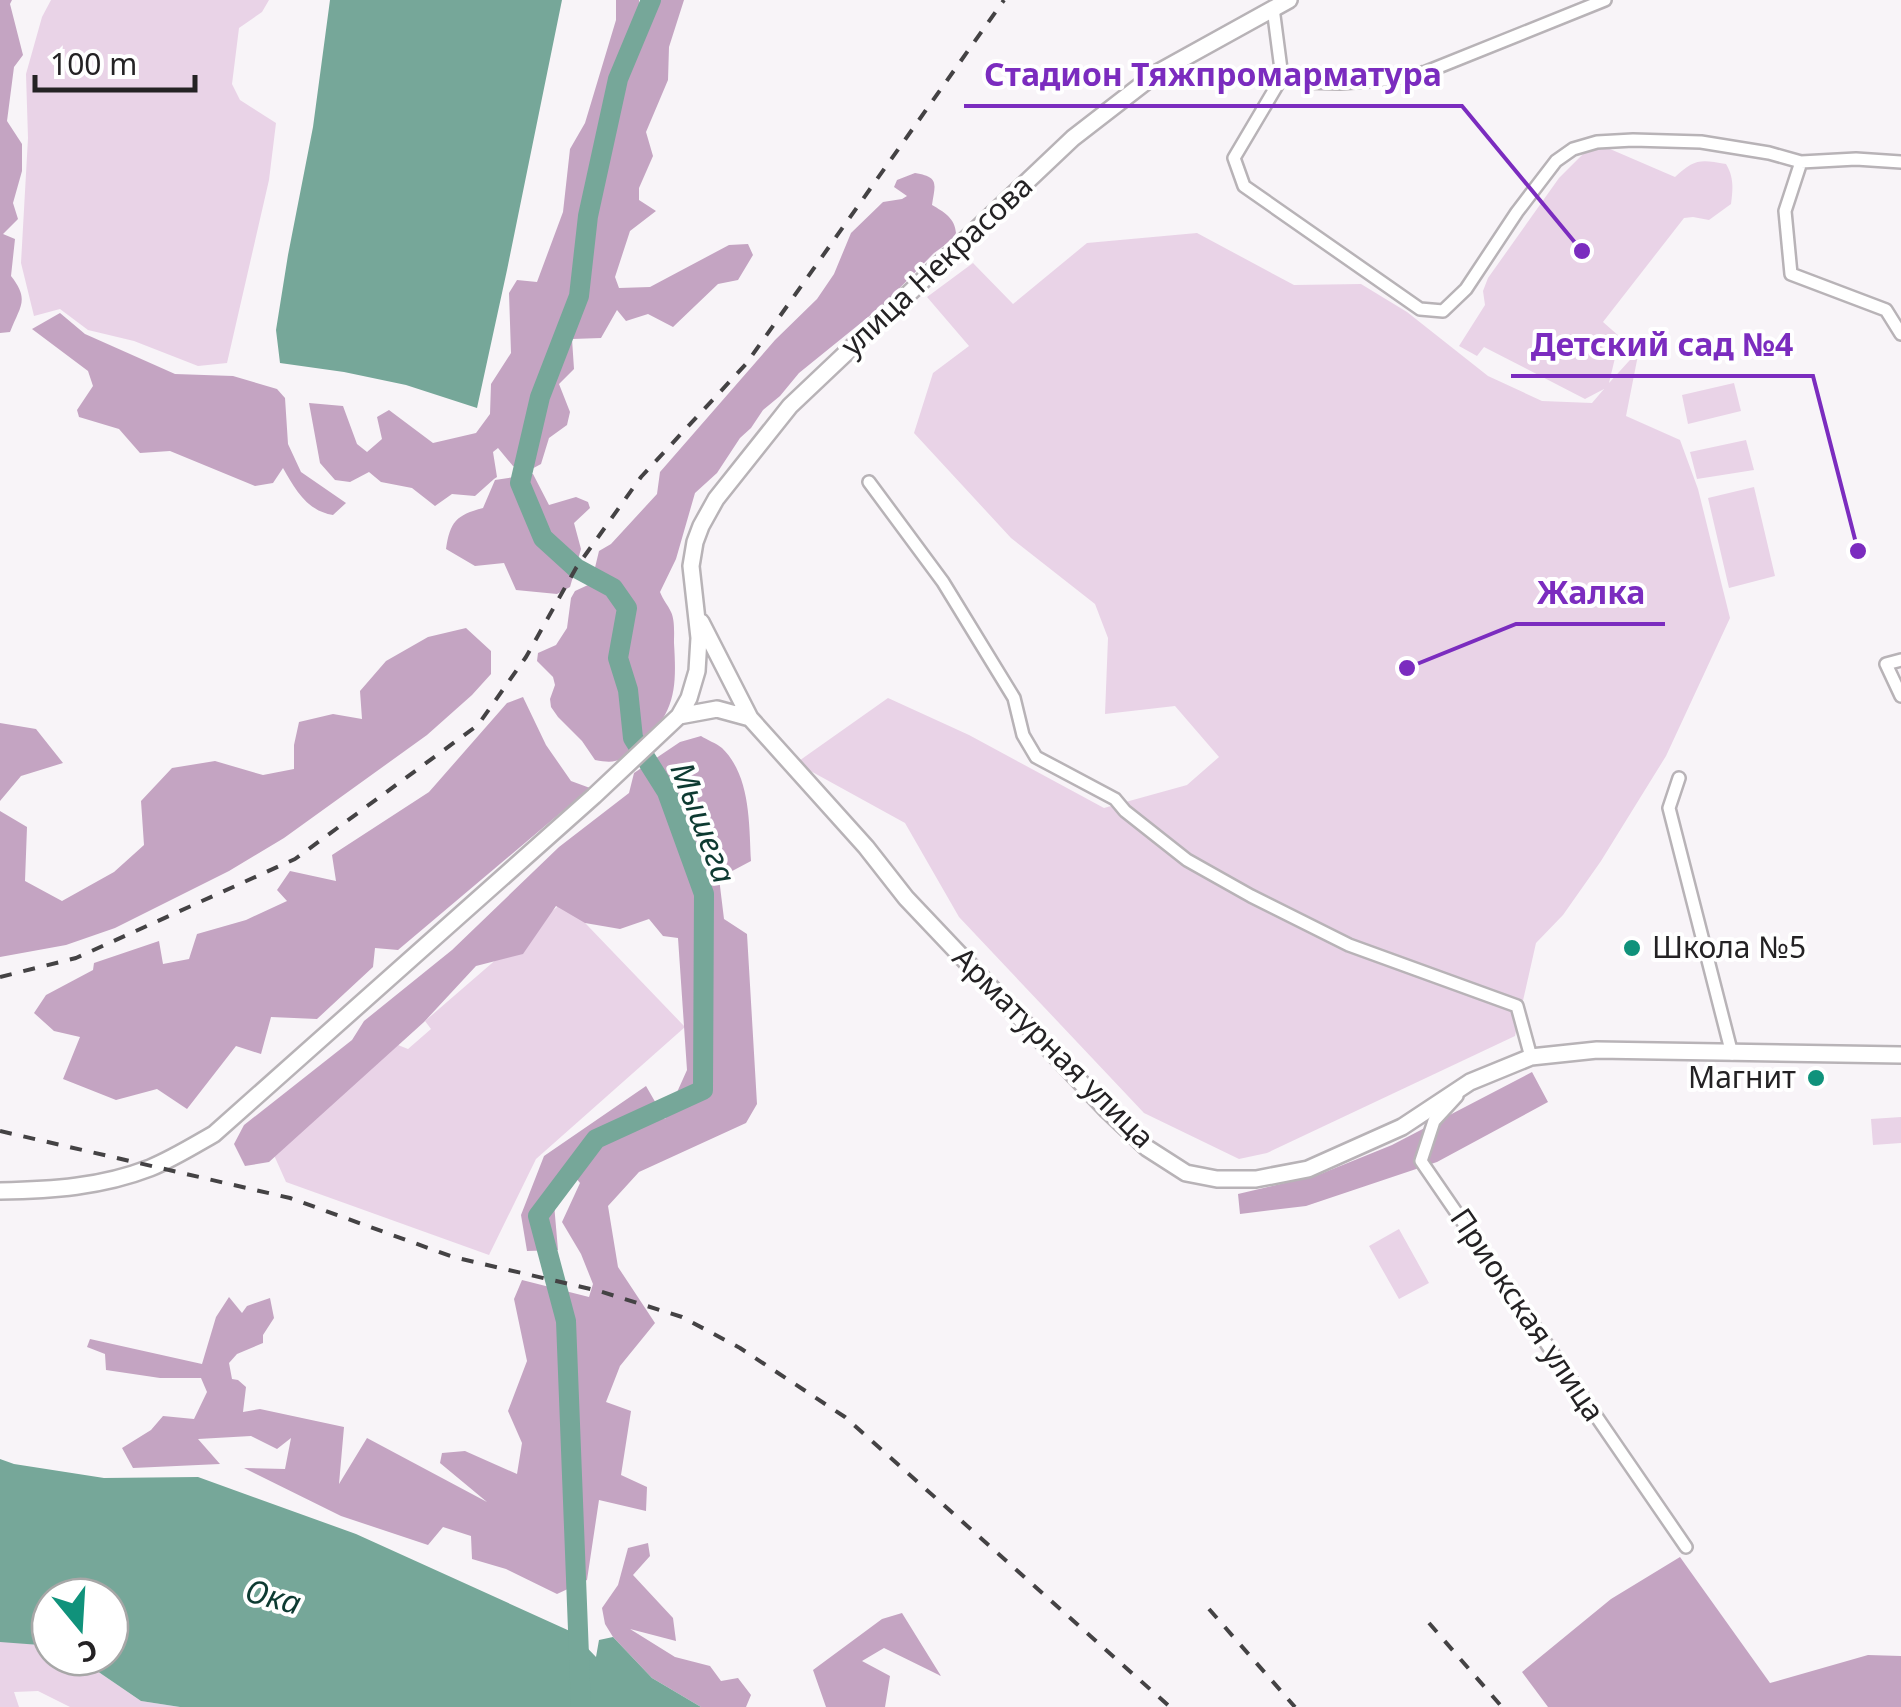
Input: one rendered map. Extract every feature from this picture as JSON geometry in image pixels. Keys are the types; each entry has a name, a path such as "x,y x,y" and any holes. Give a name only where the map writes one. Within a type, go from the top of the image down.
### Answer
{"main road":[{"name":"улица Некрасова","path":"0,1191 77,1188 102,1183 152,1167 214,1134 649,745 679,716 697,671 699,638 691,566 701,526 716,499 790,406 1073,138 1157,73 1289,0"},
{"name":"улица Некрасова","path":"697,614 750,718"},
{"path":"679,716 717,709 750,718"},
{"name":"Арматурная улица","path":"750,718 866,847 906,898 1107,1110 1147,1148 1186,1173 1217,1179 1256,1179 1308,1168 1402,1127 1470,1082 1531,1057 1597,1050 1901,1055"}],"street":[{"path":"1282,77 1340,83 1426,72 1605,0"},
{"path":"1273,8 1282,77 1234,158 1244,186 1420,309 1443,311 1466,289 1556,160 1597,142 1701,142 1801,162 1901,162"},
{"path":"1801,162 1785,211 1792,274 1886,310 1901,334"},
{"path":"869,482 943,582 1014,698 1023,735 1036,757 1115,799 1186,860 1251,896 1349,946 1517,1006 1531,1057"},
{"path":"1901,660 1886,664 1901,696"},
{"path":"1679,778 1669,808 1732,1054"},
{"name":"Приокская улица","path":"1470,1082 1434,1120 1421,1161 1686,1547"}],"shaded area":[{"path":"0,0 12,0 23,55 14,67 7,121 22,144 22,171 13,203 18,219 3,234 15,239 11,276 22,297 10,332 0,333"},
{"path":"51,0 269,0 262,12 239,28 232,84 240,100 276,123 269,180 227,363 198,366 134,341 88,330 60,309 34,316 21,263 28,138 26,74 42,17"},
{"path":"616,0 639,0 639,31 658,0 684,0 669,47 668,80 646,132 653,156 639,188 639,200 656,211 630,231 615,277 619,288 650,287 729,245 748,244 753,255 738,280 718,284 673,327 648,314 626,321 617,310 601,338 572,339 574,369 559,384 570,412 567,425 549,438 541,464 528,471 513,466 498,448 493,452 497,477 475,496 452,494 435,506 412,488 381,482 369,472 350,482 335,480 320,463 309,403 343,406 357,444 367,452 382,439 377,417 389,410 433,443 476,433 490,414 491,384 511,353 509,293 517,280 537,282 563,212 570,149 585,123 616,20"},
{"path":"1603,146 1675,177 1703,161 1726,164 1730,174 1731,204 1709,220 1684,218 1603,322 1620,337 1609,383 1639,350 1626,416 1680,440 1698,489 1730,618 1666,756 1601,861 1563,915 1536,943 1515,1036 1267,1153 1239,1159 1144,1113 959,917 905,823 796,763 888,698 969,735 1104,808 1187,785 1219,757 1175,706 1105,714 1108,638 1095,604 1011,538 914,433 933,373 969,346 927,297 973,263 1013,304 1087,243 1197,233 1294,285 1361,284 1407,312 1488,376 1542,401 1592,403 1604,389 1585,399 1484,347 1477,356 1459,346 1485,305 1483,291 1488,278 1559,178 1588,149"},
{"path":"915,173 932,179 932,205 951,219 956,233 883,305 799,373 740,438 717,473 695,493 676,559 660,592 674,623 671,701 659,724 627,756 613,761 595,760 551,707 555,685 553,677 537,661 538,653 556,645 567,628 571,598 592,580 599,551 611,544 657,494 660,472 775,340 817,299 834,274 851,233 883,202 907,196 894,187 897,180"},
{"path":"60,313 85,334 175,374 233,376 277,389 285,398 288,444 301,472 346,503 333,515 324,513 303,498 283,468 273,483 255,486 170,451 140,453 119,429 79,417 77,410 93,386 88,371 32,329"},
{"path":"1734,383 1741,411 1688,424 1682,395"},
{"path":"1746,440 1754,470 1697,479 1690,452"},
{"path":"533,474 549,505 576,497 588,502 590,508 574,523 581,549 570,587 557,594 516,590 504,563 475,566 446,549 456,521 483,508 495,480"},
{"path":"1754,487 1775,576 1729,588 1708,498"},
{"path":"466,628 491,651 491,674 427,735 284,838 229,871 115,928 66,945 0,957 0,811 27,827 25,881 62,901 114,872 144,845 141,801 172,768 215,761 263,775 294,769 299,722 333,714 362,719 360,691 386,661 428,637"},
{"path":"523,697 546,745 571,781 590,788 398,950 375,948 373,967 317,1019 271,1017 261,1054 236,1046 187,1109 157,1089 116,1100 63,1079 80,1037 54,1031 34,1013 46,995 93,970 94,963 159,941 163,964 189,959 197,934 246,920 287,901 277,890 290,871 336,881 332,855 429,792 507,703"},
{"path":"0,723 36,729 63,763 21,776 0,801"},
{"path":"701,736 722,748 731,759 747,801 751,861 719,878 724,919 747,934 757,1104 746,1123 639,1172 608,1206 618,1267 655,1323 620,1366 606,1402 631,1411 621,1475 647,1487 646,1511 599,1500 587,1580 557,1594 506,1569 472,1559 471,1536 443,1527 428,1545 341,1516 244,1468 285,1469 291,1438 277,1449 251,1436 198,1439 220,1464 133,1468 122,1448 151,1430 163,1416 194,1419 207,1392 201,1378 160,1378 106,1370 105,1354 87,1347 90,1339 202,1364 216,1317 229,1297 242,1313 247,1306 270,1298 274,1318 263,1335 263,1343 237,1354 229,1363 232,1379 246,1387 243,1412 260,1409 344,1427 339,1484 367,1438 487,1502 440,1463 442,1453 465,1451 517,1474 522,1443 508,1411 527,1361 514,1299 522,1280 589,1297 593,1284 562,1222 580,1183 572,1173 554,1204 558,1250 527,1251 521,1215 544,1156 646,1086 665,1119 687,1070 678,938 663,936 649,919 620,929 585,923 556,906 523,954 476,966 424,1022 269,1162 245,1166 234,1144 244,1125 352,1040 364,1021 452,950 559,847 629,793 634,773 680,742"},
{"path":"564,901 685,1027 536,1159 489,1255 286,1182 273,1153 398,1045 408,1049 431,1029 425,1021"},
{"path":"1532,1072 1548,1102 1437,1162 1306,1206 1240,1214 1238,1194 1318,1175 1392,1145"},
{"path":"1901,1117 1901,1143 1873,1145 1871,1119"},
{"path":"1399,1229 1429,1283 1399,1299 1369,1246"},
{"path":"648,1543 650,1556 633,1575 673,1618 676,1641 630,1629 675,1657 710,1666 721,1681 738,1678 751,1695 746,1707 701,1707 652,1678 605,1624 602,1608 618,1585 628,1548"},
{"path":"1680,1557 1770,1683 1868,1655 1901,1656 1901,1707 1548,1707 1522,1672 1611,1599"},
{"path":"902,1613 941,1676 884,1648 862,1661 890,1676 885,1707 826,1707 813,1670 882,1619"},
{"path":"0,1642 30,1644 30,1677 106,1677 141,1701 180,1707 70,1707 38,1691 14,1692 19,1707 0,1707"}],"water":[{"path":"330,0 562,0 477,408 406,385 280,363 276,330 313,127"},
{"name":"Ока","path":"0,1459 104,1478 198,1477 356,1534 572,1632 596,1657 599,1640 613,1637 652,1678 701,1707 180,1707 141,1701 106,1677 130,1677 130,1577 30,1577 30,1644 0,1642"}],"waterway":[{"name":"Мышега","path":"581,1707 566,1321 538,1216 596,1139 703,1090 704,894 667,792 633,738 628,690 618,658 627,608 613,588 576,568 543,538 520,483 540,397 579,296 588,216 618,79 651,0"}],"railway":[{"path":"0,977 76,958 295,859 478,725 526,657 576,568 641,477 746,364 1004,0"},
{"path":"0,1131 290,1198 453,1257 599,1291 682,1317 740,1348 845,1417 1170,1707"},
{"path":"1209,1609 1295,1707"},
{"path":"1429,1623 1502,1707"}],"place":[{"name":"Стадион Тяжпромарматура","path":"1582,251"},
{"name":"Детский сад №4","path":"1858,551"},
{"name":"Жалка","path":"1407,668"},
{"name":"Школа №5","path":"1632,948"},
{"name":"Магнит","path":"1816,1078"}]}
